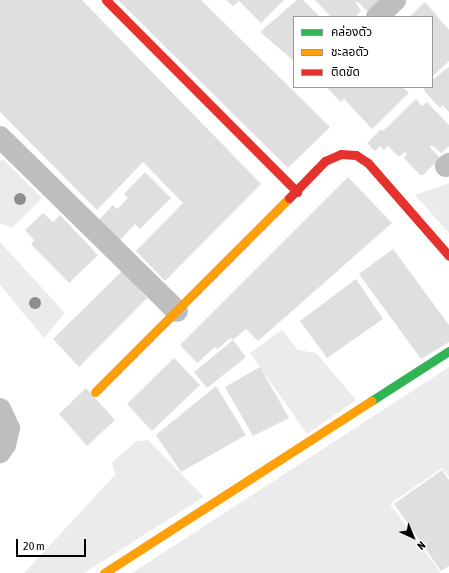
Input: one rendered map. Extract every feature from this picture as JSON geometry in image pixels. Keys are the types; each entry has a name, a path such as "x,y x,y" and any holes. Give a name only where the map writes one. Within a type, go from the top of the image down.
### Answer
{"street":[{"path":"106,0 297,192"},
{"path":"378,16 395,0"},
{"path":"0,137 177,311"},
{"path":"95,392 297,192 325,161 341,154 356,155 368,163 449,256"},
{"path":"104,573 449,351"},
{"path":"0,452 5,445 4,418"}],"shaded area":[{"path":"3,159 42,198 12,228 0,223 0,161"},
{"path":"449,183 449,233 415,195"},
{"path":"0,242 65,313 44,338 0,285"},
{"path":"282,330 298,350 316,353 356,400 307,434 250,353"},
{"path":"449,367 449,477 442,468 390,504 441,573 132,573"},
{"path":"148,440 204,497 84,573 24,573 115,475 112,462 137,441"}],"building":[{"path":"0,0 82,0 261,184 165,281 136,251 183,203 143,162 97,210 0,112"},
{"path":"118,0 201,0 330,127 288,168"},
{"path":"226,0 284,0 261,23 239,1 233,6"},
{"path":"297,0 303,0 319,16 293,16 293,60 260,32"},
{"path":"315,0 380,0 368,12 357,1 356,3 361,11 356,16 330,16"},
{"path":"425,2 449,30 449,61 433,76 433,16 410,16"},
{"path":"449,67 449,112 442,105 440,108 425,92 424,88 433,88 433,79"},
{"path":"404,88 409,93 372,129 344,99 341,102 328,89"},
{"path":"416,99 422,106 427,102 449,125 449,146 441,153 432,145 430,147 440,158 423,175 420,175 404,158 407,154 405,152 399,157 388,146 384,150 380,146 375,151 367,143 381,129 383,131"},
{"path":"145,172 171,198 140,229 135,224 119,241 99,220 113,205 117,209 128,198 124,194"},
{"path":"348,177 392,223 258,341 246,329 233,340 230,338 218,349 215,347 197,363 180,345"},
{"path":"43,213 53,222 60,215 98,255 69,283 31,244 34,240 25,230"},
{"path":"393,249 449,325 449,342 421,359 359,274"},
{"path":"122,271 147,298 79,367 53,339"},
{"path":"356,279 383,319 327,358 300,321"},
{"path":"233,340 246,357 207,388 194,372"},
{"path":"174,358 200,385 152,431 127,404"},
{"path":"260,367 289,418 253,436 225,387"},
{"path":"216,386 246,435 181,472 156,435"},
{"path":"86,388 115,420 87,446 59,414"},
{"path":"442,470 449,480 449,566 441,571 394,504"}],"traffic: fast":[{"path":"371,401 449,351"}],"traffic: slow":[{"path":"95,392 289,198"},
{"path":"104,573 371,401"}],"traffic: jam":[{"path":"106,0 297,192"},
{"path":"289,198 325,161 341,154 356,155 368,163 449,256"}]}
